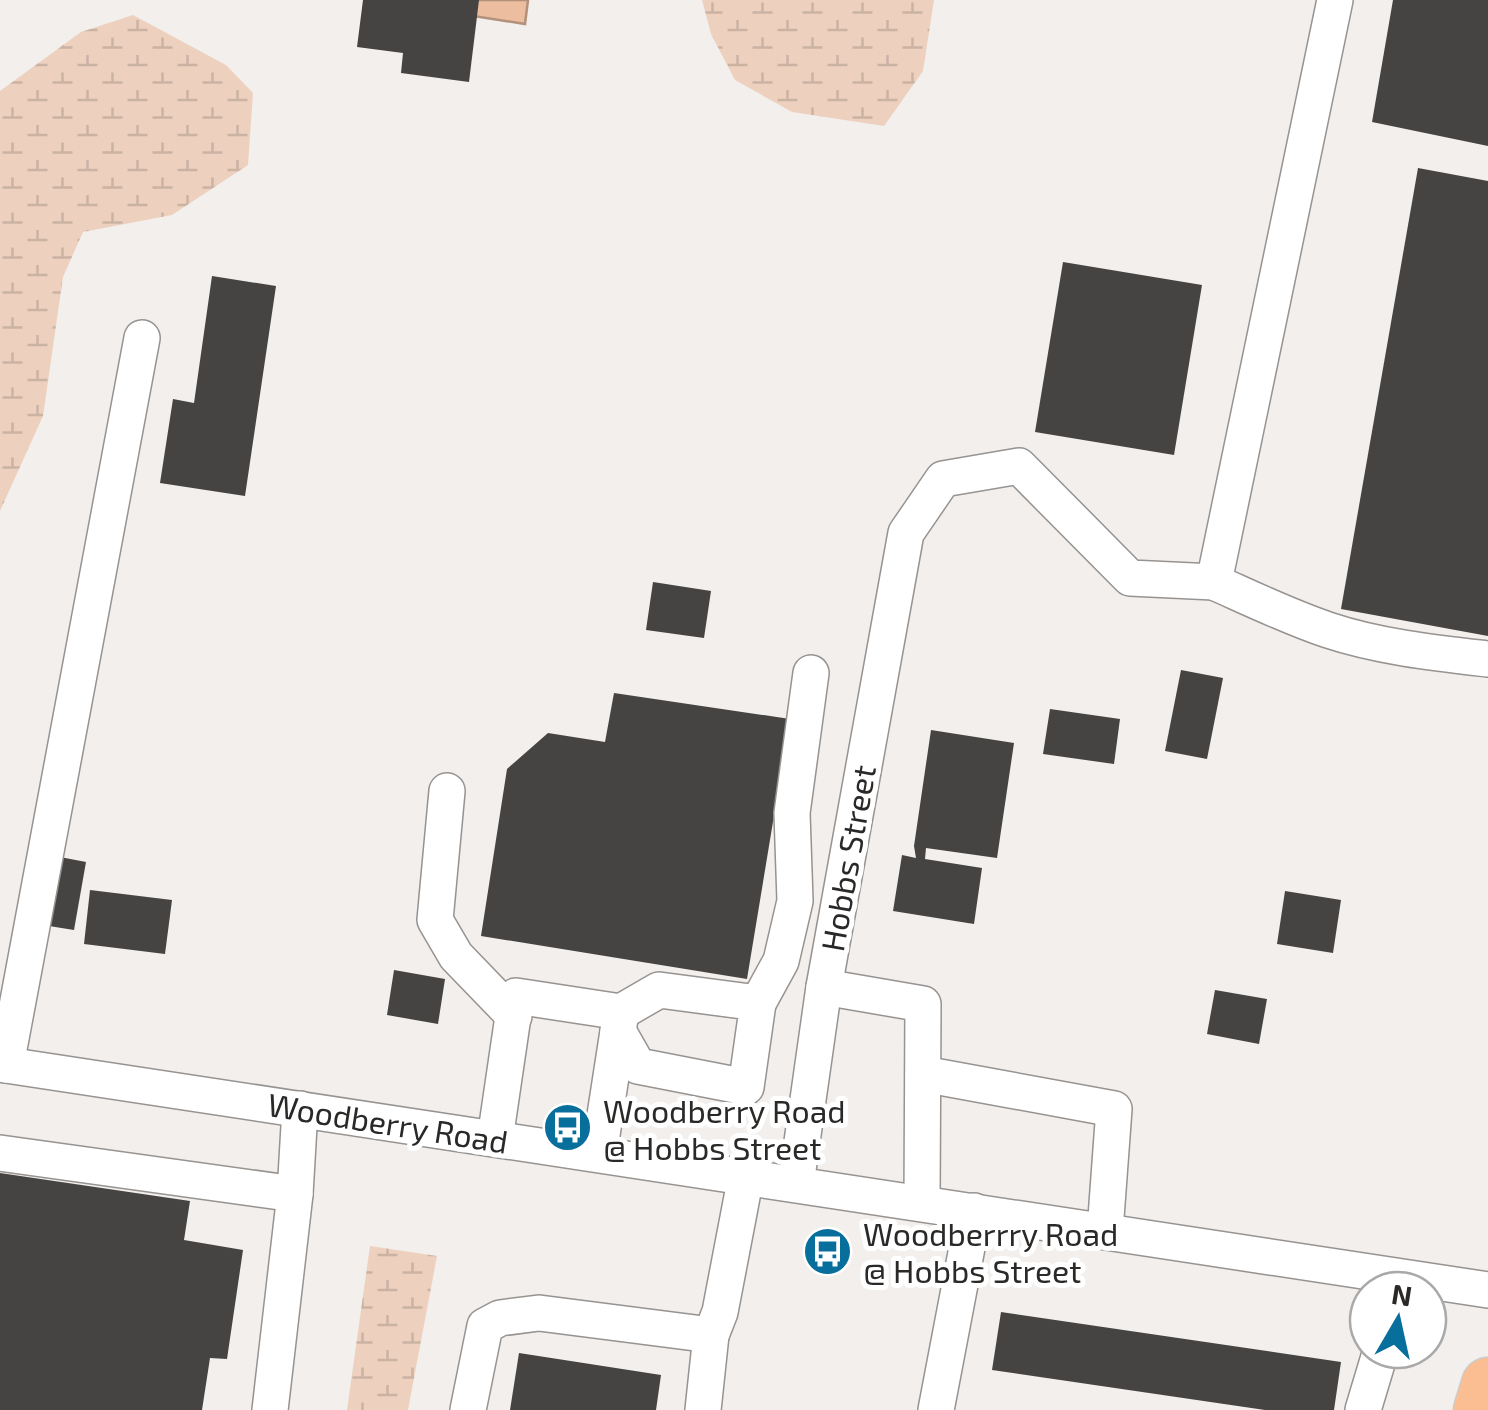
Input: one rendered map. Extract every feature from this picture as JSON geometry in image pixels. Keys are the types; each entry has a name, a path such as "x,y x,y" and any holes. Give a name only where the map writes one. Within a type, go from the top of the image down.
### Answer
{"street":[{"path":"1335,0 1214,582 1331,631 1399,648 1488,659"},
{"path":"3,1064 142,338"},
{"name":"Hobbs Street","path":"796,1184 824,987 906,533 942,479 1019,466 1130,578 1214,582"},
{"path":"620,1022 638,1066 746,1087 758,1003 781,961 795,901 792,814 812,673"},
{"path":"447,791 435,920 456,956 514,1016"},
{"path":"824,987 923,1004 922,1203"},
{"path":"599,1154 620,1022 659,990 758,1003"},
{"path":"495,1139 516,996 620,1022"},
{"name":"Woodberry Road","path":"3,1064 1105,1231 1348,1273"},
{"path":"923,1074 1114,1109 1105,1231"},
{"path":"270,1410 295,1194 300,1109"},
{"path":"0,1153 295,1194"},
{"path":"702,1410 711,1335 720,1312 746,1176"},
{"path":"936,1410 974,1211"},
{"name":"Woodberry Road","path":"1448,1287 1488,1290"},
{"path":"468,1410 484,1326 500,1318 539,1312 711,1335"},
{"path":"1362,1410 1375,1370"}],"green space":[{"path":"702,0 934,0 923,71 884,126 792,112 735,80 711,34"},
{"path":"133,15 226,65 253,93 248,165 172,215 83,232 63,277 43,416 0,511 0,91 81,32"},
{"path":"370,1246 437,1256 408,1410 347,1410"}],"shaded area":[{"path":"372,0 528,0 525,24"}],"building":[{"path":"363,0 479,0 469,82 401,73 403,53 357,47"},
{"path":"1393,0 1488,0 1488,146 1372,122"},
{"path":"1418,168 1488,181 1488,636 1341,609"},
{"path":"1063,262 1202,285 1174,455 1035,432"},
{"path":"212,276 276,286 245,496 160,483 173,399 194,403"},
{"path":"653,582 711,591 704,638 646,630"},
{"path":"1181,670 1223,678 1207,759 1165,751"},
{"path":"614,693 790,719 747,979 481,936 507,769 548,733 605,742"},
{"path":"1050,709 1120,719 1114,764 1043,754"},
{"path":"931,730 1014,743 997,858 926,848 925,859 982,868 974,924 893,911 902,855 916,858 914,846"},
{"path":"60,857 86,862 74,930 49,926"},
{"path":"90,890 172,900 165,954 84,944"},
{"path":"1285,891 1341,900 1333,953 1277,944"},
{"path":"394,970 445,979 438,1024 387,1015"},
{"path":"1215,990 1267,999 1259,1044 1207,1034"},
{"path":"0,1173 190,1201 184,1240 243,1250 227,1359 210,1358 202,1410 0,1410"},
{"path":"1001,1312 1341,1362 1334,1410 1265,1410 992,1370"},
{"path":"519,1353 661,1375 656,1410 510,1410"}],"place":[{"name":"Woodberry Road @ Hobbs Street","path":"568,1128"},
{"name":"Woodberrry Road @ Hobbs Street","path":"828,1251"}]}
